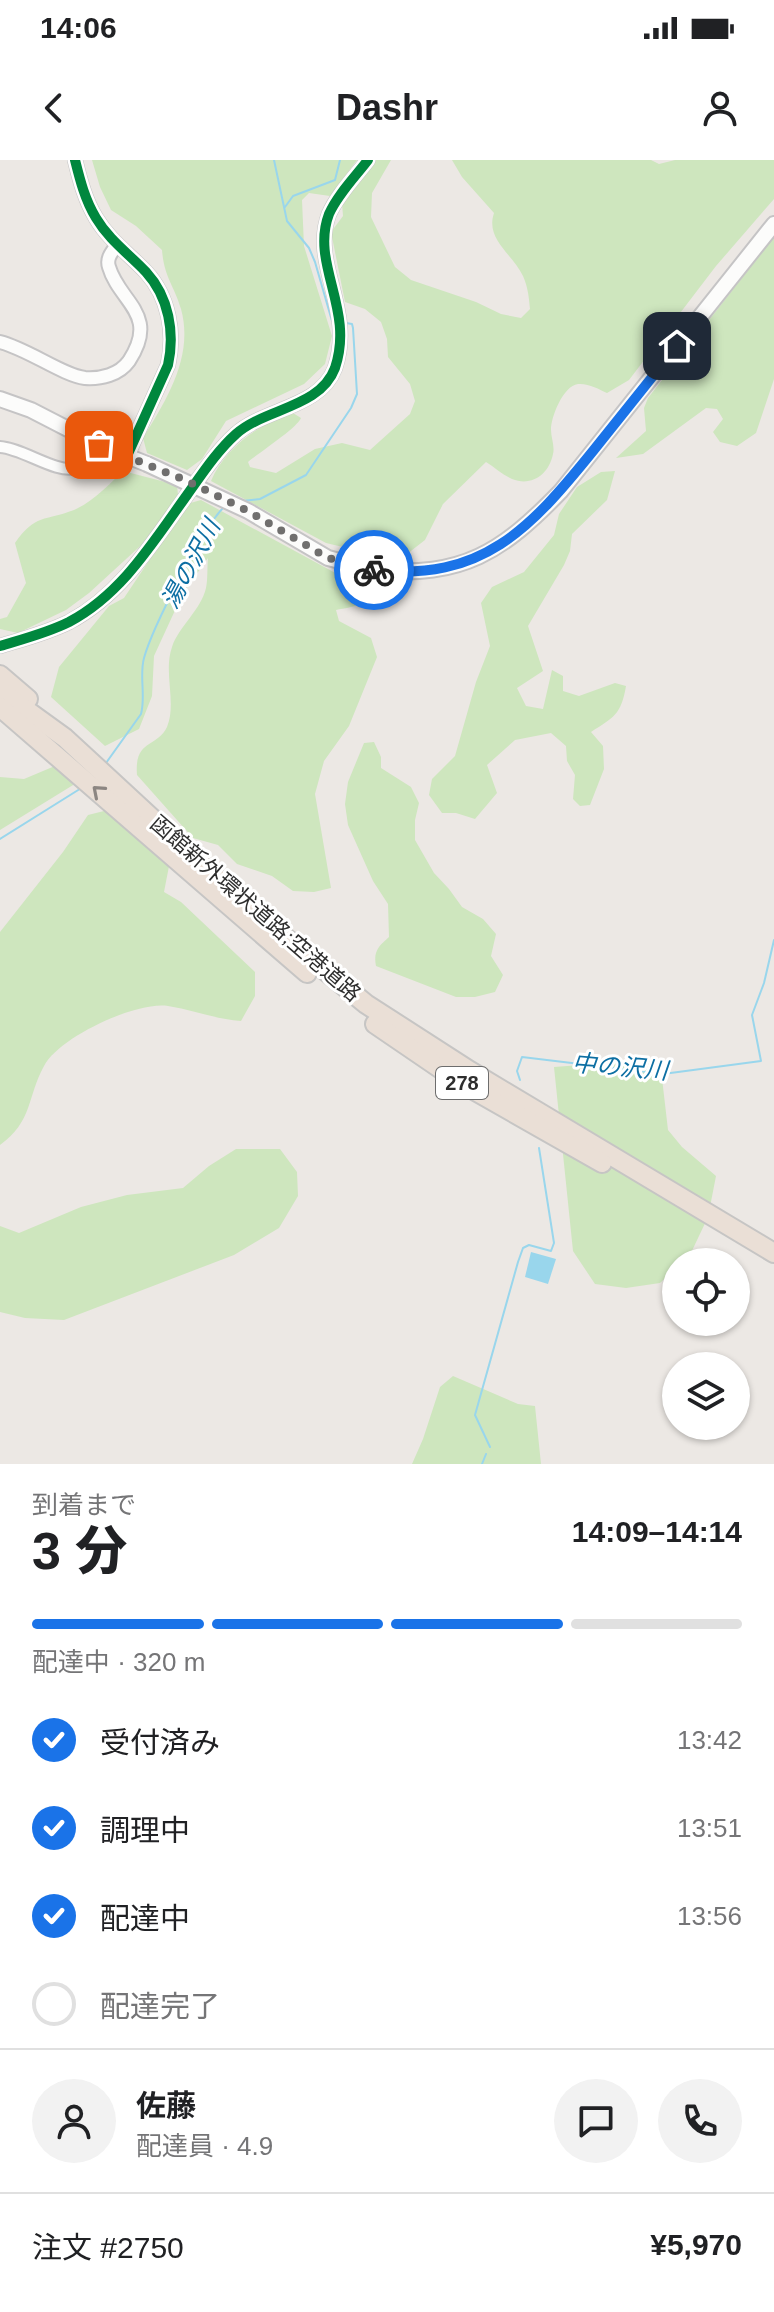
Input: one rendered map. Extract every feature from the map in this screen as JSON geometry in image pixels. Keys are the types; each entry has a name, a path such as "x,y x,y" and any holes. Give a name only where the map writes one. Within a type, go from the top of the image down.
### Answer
{"highway":[{"path":"0,675 32,724"},
{"path":"0,691 32,724 58,744"},
{"path":"0,707 32,724 58,744"},
{"path":"0,721 32,724"},
{"name":"函館新外環状道路;空港道路","path":"58,744 182,855 366,1004 470,1071 774,1253"},
{"name":"函館新外環状道路;空港道路","path":"182,855 281,952 351,1007 463,1084 774,1263"}],"main road":[{"path":"0,399 31,410 99,445 248,511 328,558 375,570 421,572 448,567 489,552 526,527 561,491 774,224"}],"street":[{"path":"75,160 83,191 96,219 117,245 148,274 167,308 171,336 168,365 127,456"},
{"path":"0,646 69,622 114,590 238,432 323,387 333,373 339,355 340,322 325,255 325,227 336,201 368,160"},
{"path":"0,342 34,354 83,378 103,377 124,367 136,348 139,329 133,305 109,268 108,260 117,245"},
{"path":"0,447 17,449 70,469 83,463 99,445"}],"green space":[{"path":"92,160 357,160 330,196 309,193 302,200 304,246 332,336 325,364 304,384 226,421 202,459 187,470 147,453 143,438 169,392 181,360 184,326 181,309 167,274 162,250 136,226 111,210"},
{"path":"373,160 391,160 372,193 371,217 395,267 411,280 501,314 521,318 530,309 523,276 493,231 494,213 462,177 452,160 651,160 659,164 675,160 774,160 774,199 716,266 629,380 607,393 582,384 567,390 553,418 554,448 544,473 533,480 519,481 486,462 443,504 425,540 407,554 389,558 326,543 211,481 234,448 256,430 281,417 293,413 301,418 286,434 248,462 250,467 276,473 315,449 342,443 370,450 410,414 415,401 410,384 388,357 387,339 381,322 365,309 345,302 331,232 343,216 342,203"},
{"path":"774,237 774,379 756,433 737,446 720,442 713,432 723,419 717,409 706,408 643,454 616,458 646,431 644,408 648,398"},
{"path":"123,471 177,485 178,495 149,538 66,610 18,633 0,629 0,619 7,617 26,583 15,543 22,534 41,520 87,503"},
{"path":"615,471 607,500 572,534 564,565 528,626 543,671 517,688 526,706 543,709 552,670 563,676 563,691 579,696 615,683 626,686 622,703 615,714 591,732 603,746 604,769 590,805 580,806 573,799 575,775 567,761 566,746 551,733 515,740 487,765 497,793 475,819 456,813 442,813 429,795 432,779 455,756 476,682 490,646 481,603 492,587 524,572 554,535 559,514 577,487 601,472"},
{"path":"201,500 339,575 369,587 361,602 336,610 339,621 371,638 377,657 349,726 324,761 315,794 331,888 314,892 293,891 272,876 237,864 218,845 193,838 137,775 139,755 163,734 170,718 169,667 172,647 203,596 207,584 208,558 183,593 154,656 152,696 139,729 105,746 51,697 59,667 109,606 124,598 187,504"},
{"path":"374,742 381,757 381,768 411,787 419,803 415,840 434,873 462,907 483,919 496,934 491,956 503,975 495,992 475,997 456,997 376,966 378,949 389,937 388,904 373,881 348,825 345,804 348,782 364,743"},
{"path":"62,763 78,782 0,830 0,777 24,779"},
{"path":"112,809 170,861 164,892 181,902 255,972 255,996 241,1021 154,1006 119,1015 82,1033 52,1055 39,1077 24,1118 0,1145 0,932 88,815"},
{"path":"660,1061 668,1130 682,1147 716,1176 708,1217 693,1248 662,1248 660,1283 626,1288 595,1284 573,1251 554,1067"},
{"path":"236,1149 280,1149 297,1172 298,1196 279,1228 234,1255 64,1320 25,1318 0,1312 0,1226 19,1233 81,1207 127,1195 183,1188"},
{"path":"453,1376 518,1404 535,1406 541,1464 412,1464 440,1387"}],"water":[{"path":"531,1252 556,1259 548,1284 525,1277"}],"waterway":[{"name":"湯の沢川","path":"274,160 287,221 309,248 332,321"},
{"name":"湯の沢川","path":"285,207 293,196 335,180 340,160"},
{"name":"湯の沢川","path":"242,501 260,499 306,475 351,408 357,394 353,328 352,324 346,323"},
{"name":"湯の沢川","path":"106,763 141,714 144,658 157,625 192,555 225,506"},
{"name":"湯の沢川","path":"0,839 83,787"},
{"name":"中の沢川","path":"520,1080 517,1071 522,1057 663,1074 761,1061 752,1015 764,983 774,940"},
{"name":"中の沢川","path":"490,1447 475,1415 518,1262 523,1248 529,1245 551,1251 554,1243 539,1148"},
{"name":"中の沢川","path":"482,1464 486,1454"}],"cycle path":[{"path":"75,160 96,218 154,282 168,316 171,340 168,365 127,456"},
{"path":"0,646 61,626 105,597 135,566 210,463 236,434 262,418 305,400 328,381 335,368 340,346 340,326 325,251 325,233 333,207 368,160"}],"way so far":[{"path":"99,445 185,480 248,511 328,558 374,570"}],"route":[{"path":"374,570 421,572 448,567 489,552 526,527 561,491 677,346"}]}
